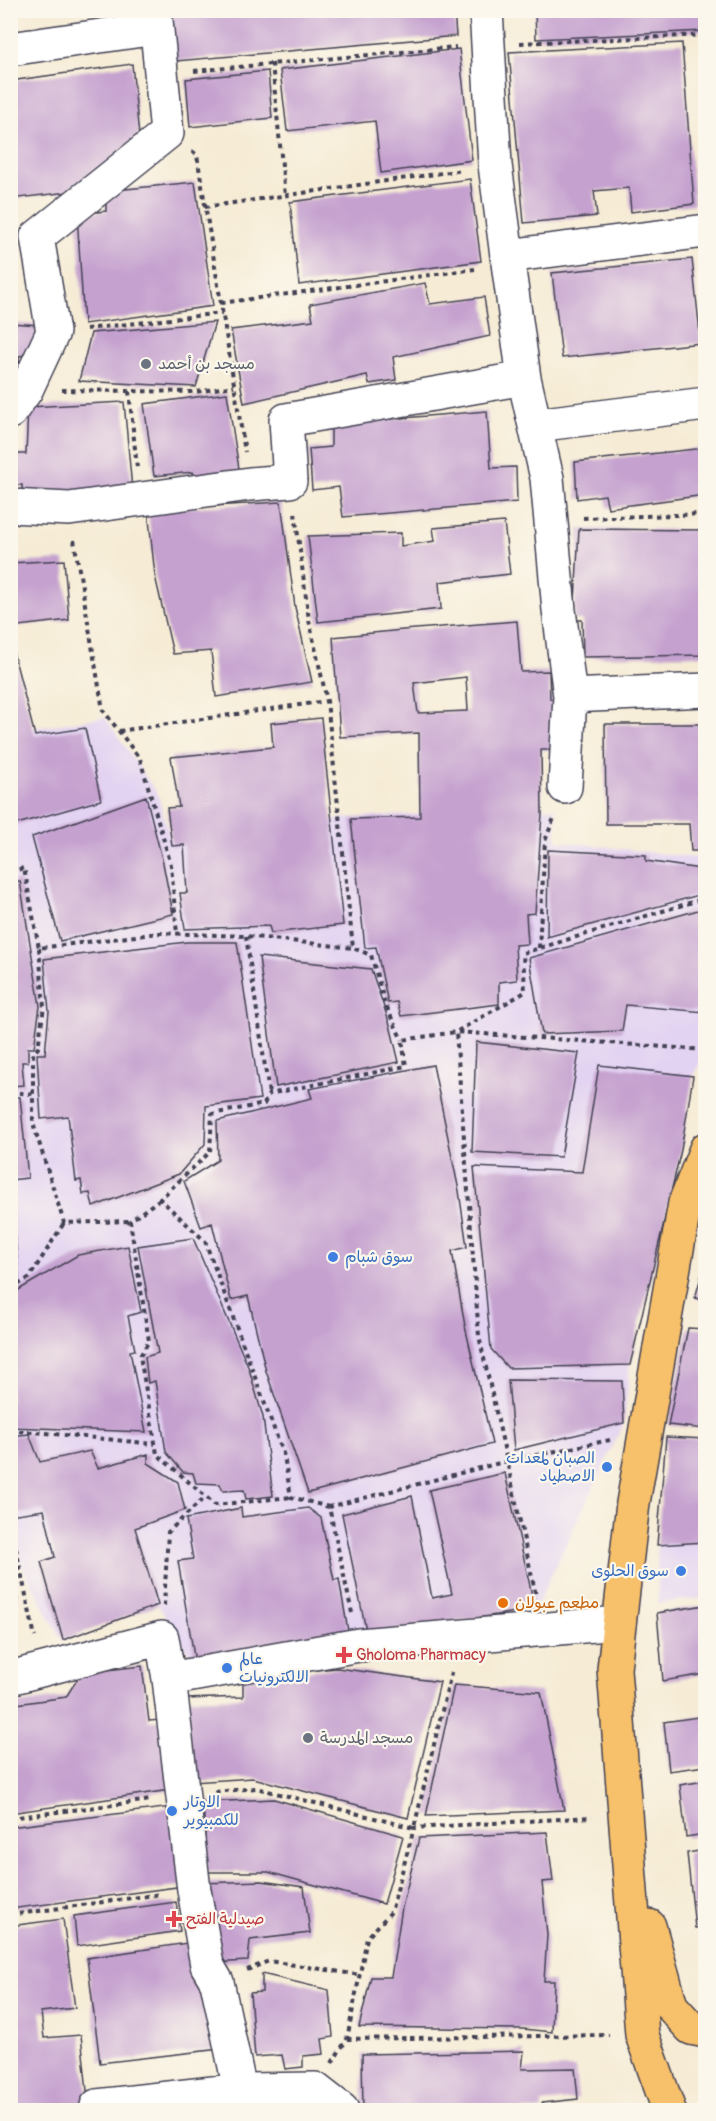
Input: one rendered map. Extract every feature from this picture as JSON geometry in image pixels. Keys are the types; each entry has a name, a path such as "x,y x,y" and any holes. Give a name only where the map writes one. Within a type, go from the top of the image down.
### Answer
{"main road":[{"path":"669,2110 642,2035 614,1669 633,1503 685,1203 705,1149"},
{"path":"630,1861 671,2006 691,2028 705,2031"}],"street":[{"path":"486,10 495,165 524,378 547,478 559,610 570,696 565,788"},
{"path":"10,49 156,19 167,133 37,237 53,332 18,401"},
{"path":"507,260 705,231"},
{"path":"10,506 69,509 250,484 290,481 286,420 524,378"},
{"path":"535,425 705,404"},
{"path":"570,696 705,690"},
{"path":"170,1679 359,1644 619,1623"},
{"path":"10,1678 162,1638 170,1679 194,1890 207,1965 217,1982 240,2090"},
{"path":"97,2110 97,2106 240,2090 314,2100 342,2110"}],"path":[{"path":"161,74 488,44 705,35"},
{"path":"272,63 285,196"},
{"path":"167,133 197,154 250,484"},
{"path":"205,207 495,165"},
{"path":"221,303 507,260"},
{"path":"53,332 222,314"},
{"path":"18,401 129,391 196,392 234,386"},
{"path":"129,391 141,499"},
{"path":"290,481 309,620 327,701 353,948"},
{"path":"69,509 103,710 140,759 171,865 177,934"},
{"path":"551,519 705,514"},
{"path":"119,731 327,701"},
{"path":"539,948 546,841 565,788"},
{"path":"10,872 24,868 39,948 44,1007 38,1048 33,1053 33,1123 64,1223 29,1278 10,1289"},
{"path":"456,1032 525,992 523,952 705,898"},
{"path":"39,948 160,933 246,936 353,948 370,955 385,1004 402,1040 406,1066 269,1094"},
{"path":"64,1223 130,1221 160,1199 210,1152 212,1114 264,1104 269,1094 246,936"},
{"path":"402,1040 456,1032 705,1050"},
{"path":"456,1032 479,1336 544,1629"},
{"path":"10,1092 33,1094"},
{"path":"160,1199 205,1241 284,1456 291,1497"},
{"path":"130,1221 149,1341 140,1356 157,1454 215,1505 291,1497 329,1507 507,1461 645,1434"},
{"path":"10,1431 155,1444"},
{"path":"162,1638 168,1532 205,1497"},
{"path":"329,1507 359,1644"},
{"path":"10,1541 16,1549 42,1670"},
{"path":"314,2100 347,2039 367,1938 391,1912 414,1828 460,1636"},
{"path":"10,1818 256,1788 414,1828 627,1816"},
{"path":"10,1915 194,1890"},
{"path":"217,1982 269,1961 360,1975"},
{"path":"347,2039 642,2035"}],"shaded area":[{"name":"سوق شبام","path":"105,717 158,795 171,841 345,818 555,808 557,841 705,859 705,1053 693,1076 681,1150 630,1364 624,1423 535,1609 195,1662 158,1605 62,1640 11,1545 10,732"},
{"name":"سوق الحلوى","path":"705,1542 705,1598 658,1603 657,1545"}],"building":[{"path":"169,10 454,10 456,36 176,61"},
{"path":"535,10 705,10 705,31 536,39"},
{"path":"682,43 694,204 631,212 629,188 594,191 597,216 524,223 509,52"},
{"path":"459,49 472,160 381,173 375,121 287,131 280,70"},
{"path":"132,64 139,136 77,191 10,199 10,81"},
{"path":"268,71 272,118 190,127 186,79"},
{"path":"470,179 481,261 299,285 290,202"},
{"path":"195,182 213,306 84,324 77,214 106,211 106,191"},
{"path":"692,259 701,343 562,358 552,273"},
{"path":"425,283 430,304 484,297 490,336 393,357 396,380 369,384 367,375 244,403 231,330 313,320 310,304"},
{"path":"215,322 196,387 79,381 91,333"},
{"path":"10,323 40,325 32,354 19,356 19,374 10,388"},
{"path":"227,393 240,475 195,480 193,472 154,476 144,404"},
{"path":"124,402 132,489 23,501 22,485 10,485 10,454 26,454 28,407"},
{"path":"487,411 491,468 516,467 517,502 343,517 339,487 312,490 309,449 331,447 331,424"},
{"path":"705,448 705,495 608,508 605,495 577,499 575,462"},
{"path":"281,502 295,607 312,682 216,697 211,651 173,654 155,576 148,510"},
{"path":"504,522 510,574 439,582 441,609 318,622 308,536 401,533 401,546 435,541 433,528"},
{"path":"579,529 705,530 705,655 583,657 582,620 574,620"},
{"path":"64,560 69,620 10,627 10,563"},
{"path":"517,621 521,672 549,671 550,699 559,699 561,750 541,750 542,814 535,913 526,914 528,944 515,945 517,980 499,982 499,1004 401,1016 397,1002 388,1003 376,947 365,948 351,819 420,817 419,733 340,737 333,637","holes":["466,677 468,711 418,713 414,683"]},
{"path":"10,640 35,736 85,728 101,800 10,826"},
{"path":"321,718 343,925 271,933 269,926 185,929 180,893 187,893 184,845 172,846 167,808 179,807 171,757 273,747 271,723"},
{"path":"605,724 705,724 705,851 691,851 689,824 606,824"},
{"path":"146,796 173,914 60,941 32,837"},
{"path":"548,850 646,855 646,861 700,869 699,895 547,937"},
{"path":"20,881 40,1006 34,1048 28,1048 28,1062 22,1062 24,1085 10,1086 10,882"},
{"path":"705,908 705,1012 626,1005 622,1031 542,1034 529,958"},
{"path":"187,942 237,942 260,1099 206,1106 205,1144 179,1174 93,1207 90,1193 83,1194 81,1180 76,1181 68,1116 41,1119 37,1054 45,1054 49,1011 44,959"},
{"path":"259,957 371,969 390,1025 399,1062 276,1087"},
{"path":"476,1042 579,1053 561,1157 472,1152"},
{"path":"433,1065 459,1191 467,1247 452,1251 465,1326 492,1444 308,1493 266,1371 248,1296 231,1300 212,1223 201,1227 184,1181 218,1160 217,1121 312,1098 309,1089"},
{"path":"599,1065 693,1076 681,1150 630,1365 508,1368 491,1349 474,1167 582,1172"},
{"path":"10,1097 20,1097 28,1178 10,1180"},
{"path":"10,1205 12,1205 19,1278 10,1284"},
{"path":"193,1238 249,1369 263,1417 273,1496 246,1499 244,1490 223,1491 220,1484 196,1483 193,1473 183,1472 166,1452 155,1381 148,1383 145,1357 158,1353 138,1246"},
{"path":"128,1246 141,1312 128,1316 135,1350 130,1351 146,1432 10,1427 10,1295 78,1255"},
{"path":"705,1263 705,1300 695,1298"},
{"path":"688,1328 705,1329 705,1429 668,1425"},
{"path":"508,1380 622,1381 624,1423 514,1450"},
{"path":"29,1434 40,1462 90,1451 98,1468 148,1454 148,1463 178,1482 185,1510 135,1528 158,1605 63,1640 41,1562 55,1557 44,1510 10,1515 10,1436"},
{"path":"666,1437 705,1439 705,1542 657,1545"},
{"path":"505,1473 535,1609 367,1635 342,1514 412,1496 432,1598 452,1594 429,1490"},
{"path":"241,1508 242,1517 308,1508 321,1518 334,1580 339,1579 348,1631 195,1662 178,1561 193,1559 186,1519"},
{"path":"10,1578 18,1600 10,1604"},
{"path":"705,1605 705,1674 663,1681 657,1613"},
{"path":"142,1666 149,1721 161,1720 170,1790 10,1813 10,1705 66,1697 81,1673"},
{"name":"مسجد المدرسة","path":"337,1668 440,1682 408,1818 253,1778 193,1782 186,1699 243,1697 243,1677"},
{"path":"454,1685 541,1692 564,1810 426,1816"},
{"path":"705,1716 705,1766 669,1771 664,1722"},
{"path":"705,1781 705,1834 686,1837 680,1785"},
{"path":"274,1799 403,1836 384,1904 268,1872 207,1872 203,1802"},
{"path":"172,1807 184,1886 10,1909 10,1827"},
{"path":"547,1832 553,1881 542,1882 547,1935 544,1981 554,1981 552,2032 523,2029 359,2027 371,1977 391,1977 402,1908 419,1838"},
{"path":"705,1850 705,1927 695,1928 687,1853"},
{"path":"261,1881 304,1887 310,1933 250,1940 248,1961 212,1963 203,1883"},
{"path":"176,1902 180,1931 77,1946 74,1916"},
{"path":"63,1919 75,2008 41,2012 44,2038 81,2035 89,2110 10,2110 10,1926"},
{"path":"194,1942 220,2049 100,2063 87,1958"},
{"path":"262,1974 329,1990 333,2037 322,2039 324,2054 303,2056 303,2067 285,2069 282,2055 255,2057 250,1993 262,1992"},
{"path":"524,2051 522,2069 575,2068 578,2099 542,2103 542,2110 363,2110 362,2054"},
{"path":"295,2107 295,2110 273,2110 273,2109"}],"place":[{"name":"مسجد بن أحمد","path":"146,364"},
{"name":"سوق شبام","path":"333,1257"},
{"name":"الصبان لمعدات الاصطياد","path":"607,1467"},
{"name":"سوق الحلوى","path":"681,1571"},
{"name":"مطعم عبولان","path":"503,1603"},
{"name":"Gholoma Pharmacy","path":"344,1655"},
{"name":"عالم الالكترونيات","path":"227,1668"},
{"name":"مسجد المدرسة","path":"308,1738"},
{"name":"الاوتار للكمبيوير","path":"172,1811"},
{"name":"صيدلية الفتح","path":"174,1919"}]}
